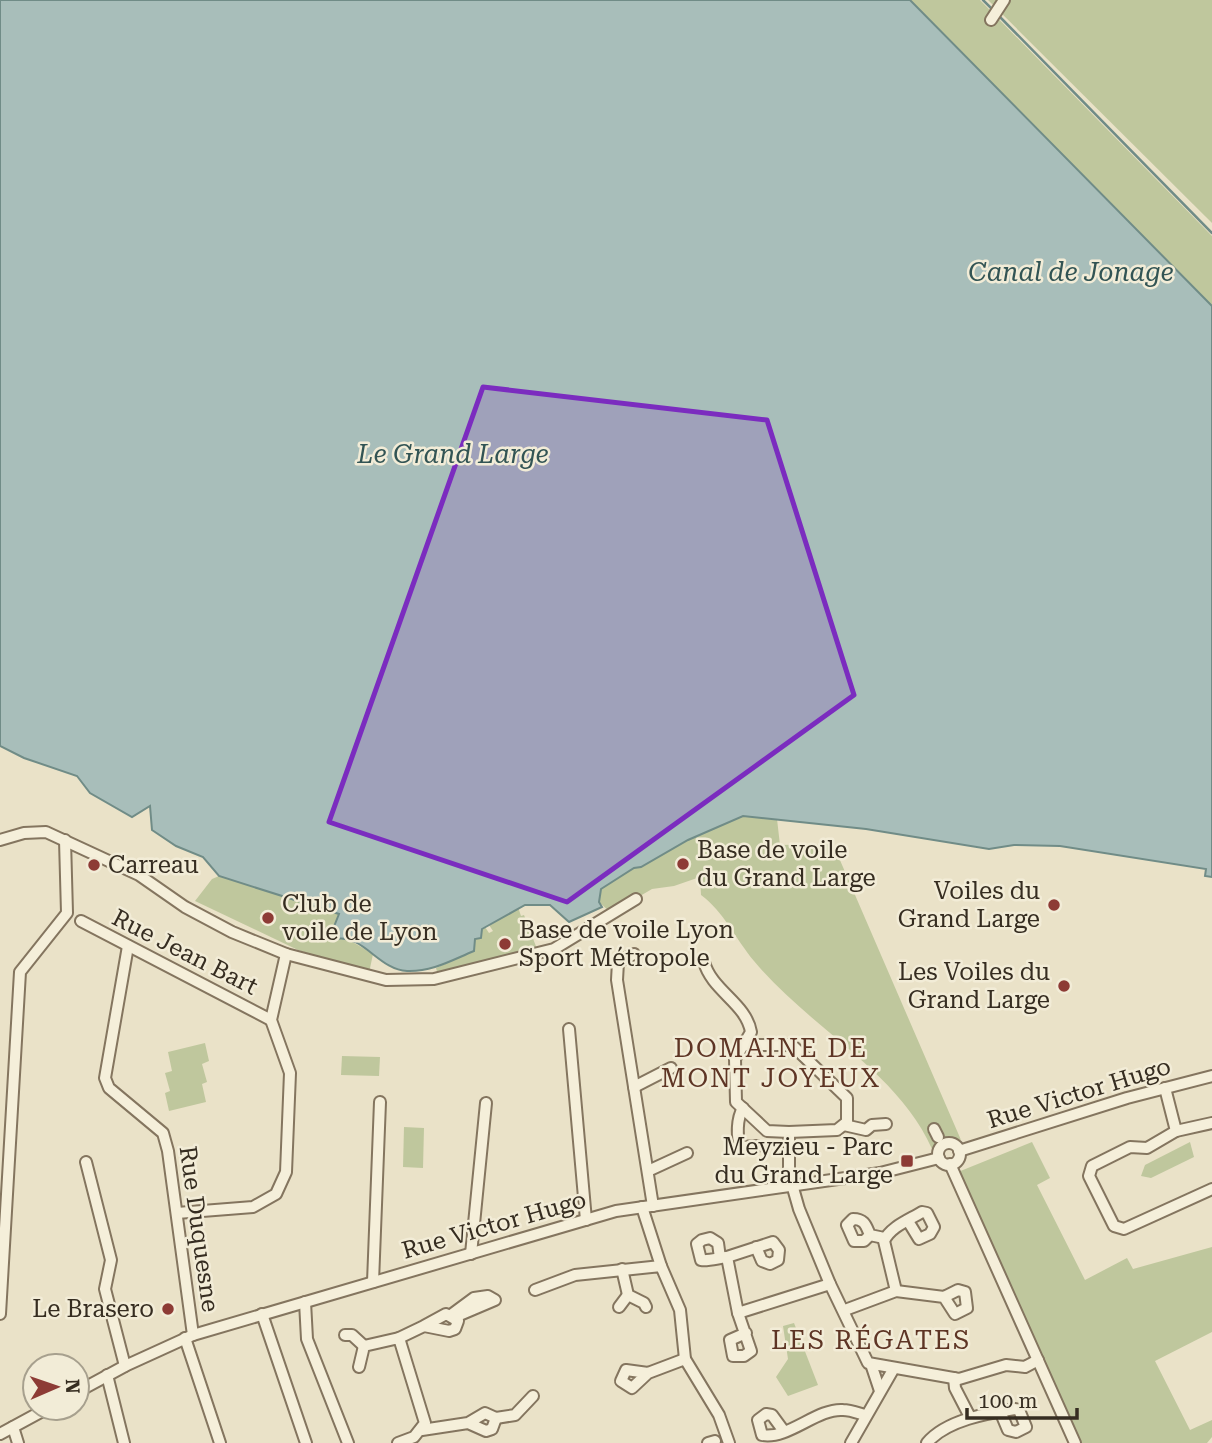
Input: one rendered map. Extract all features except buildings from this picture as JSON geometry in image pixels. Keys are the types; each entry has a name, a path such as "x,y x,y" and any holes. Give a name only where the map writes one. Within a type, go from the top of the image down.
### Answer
{"street":[{"path":"991,20 1002,5"},
{"path":"0,840 24,833 46,832 139,875 207,919 286,954 386,980 434,979 554,949 636,899"},
{"path":"0,1314 2,1209 20,972 67,913 65,840"},
{"name":"Rue Jean Bart","path":"81,921 271,1020"},
{"name":"Rue Duquesne","path":"128,946 105,1077 109,1088 163,1133 169,1151 189,1337 220,1443"},
{"path":"177,1213 253,1206 276,1194 286,1172 290,1073 281,1041 271,1020 286,954"},
{"path":"634,954 618,962 617,979 648,1171 648,1207 661,1266 680,1310 685,1359 719,1415 729,1443"},
{"path":"705,962 708,974 749,1018 751,1032 746,1045 735,1059 736,1101 767,1131 837,1130 847,1122 847,1098 792,1045 746,1045"},
{"path":"569,1030 586,1220"},
{"path":"634,1087 671,1068"},
{"name":"Rue Victor Hugo","path":"959,1151 1212,1076"},
{"path":"1165,1088 1176,1131"},
{"path":"373,1282 380,1102"},
{"path":"471,1254 486,1103"},
{"path":"743,1108 738,1115 738,1143 741,1147 757,1146"},
{"path":"1212,1123 1176,1131 1147,1148 1129,1147 1092,1166 1089,1176 1114,1226 1124,1229 1212,1189"},
{"path":"844,1125 866,1130 872,1125 886,1124"},
{"path":"789,1132 792,1186 830,1284 871,1364 880,1391"},
{"path":"950,1164 957,1161 959,1151 951,1144 945,1144 940,1148 939,1158 950,1164 1075,1443"},
{"path":"648,1171 687,1153"},
{"name":"Rue Victor Hugo","path":"91,1384 189,1337 586,1220 648,1207 880,1173 939,1158"},
{"path":"86,1162 111,1260 105,1289 125,1366"},
{"path":"870,1235 884,1238 908,1221"},
{"path":"884,1238 896,1291"},
{"path":"746,1333 737,1313 723,1258 756,1247"},
{"path":"534,1290 575,1275 661,1266"},
{"path":"622,1269 628,1295 646,1307"},
{"path":"737,1313 830,1284"},
{"path":"845,1310 896,1291 944,1297"},
{"path":"619,1307 628,1295"},
{"path":"305,1302 307,1339 348,1443"},
{"path":"262,1314 306,1443"},
{"path":"364,1346 399,1338 441,1316 453,1316 458,1324 449,1331 424,1326"},
{"path":"345,1335 352,1335 364,1346"},
{"path":"399,1338 425,1423 422,1430"},
{"path":"359,1367 364,1346"},
{"path":"648,1373 685,1359"},
{"path":"871,1364 954,1378 1006,1365 1025,1367 1038,1360"},
{"path":"851,1443 894,1368"},
{"path":"107,1375 124,1443"},
{"path":"954,1378 970,1417"},
{"path":"398,1443 422,1430 468,1423 486,1431 492,1429 496,1418 515,1415 533,1396"},
{"path":"783,1430 840,1409 865,1415"},
{"path":"927,1443 944,1438 970,1417 1000,1411"},
{"path":"0,1434 22,1422"},
{"path":"13,1427 18,1443"}],"highlighted area":[{"path":"483,387 767,420 854,695 567,902 329,822"}],"green space":[{"path":"910,0 980,0 1212,236 1212,306"},
{"path":"988,0 1212,0 1212,223"},
{"path":"743,816 777,819 780,845 833,844 961,1140 944,1138 932,1149 917,1121 875,1072 775,985 754,961 723,917 701,895 700,877 674,886 652,889 611,913 599,902 601,889 634,868 641,867 688,840"},
{"name":"Club de voile de Lyon","path":"219,876 339,914 337,927 344,937 373,954 369,973 298,950 195,901 212,879"},
{"name":"Base de voile Lyon Sport Métropole","path":"518,907 521,916 524,915 537,949 438,975 436,968 474,951 475,938 481,938 481,929 485,927 489,933 493,931 489,925"},
{"path":"205,1043 209,1061 202,1064 207,1082 202,1084 206,1102 169,1111 165,1093 170,1091 165,1073 172,1071 168,1052"},
{"path":"342,1056 380,1057 379,1076 341,1075"},
{"path":"404,1127 424,1128 423,1168 403,1167"},
{"path":"1032,1142 1050,1178 1037,1185 1085,1280 1127,1258 1133,1269 1212,1247 1212,1332 1155,1361 1190,1430 1212,1420 1212,1437 1207,1443 1081,1443 958,1172"},
{"path":"1190,1142 1194,1157 1151,1178 1141,1176 1145,1165"},
{"path":"794,1323 818,1385 788,1396 776,1377 788,1359 783,1326"}],"water":[{"name":"Le Grand Large","path":"0,0 910,0 1212,306 1212,877 1205,876 1206,869 1060,846 1014,845 989,849 866,829 743,816 688,840 641,867 634,868 601,889 599,902 602,907 569,922 550,905 525,905 482,929 481,938 475,939 474,951 450,962 407,971 388,965 355,942 336,939 331,934 339,914 219,876 203,857 176,846 152,830 150,806 132,817 90,793 77,776 24,758 0,746"}],"waterway":[{"path":"983,0 994,11"},
{"path":"998,15 1212,233"}],"place":[{"name":"Base de voile du Grand Large","path":"683,864"},
{"name":"Carreau","path":"94,865"},
{"name":"Voiles du Grand Large","path":"1054,905"},
{"name":"Club de voile de Lyon","path":"268,918"},
{"name":"Base de voile Lyon Sport Métropole","path":"505,944"},
{"name":"Les Voiles du Grand Large","path":"1064,986"},
{"name":"Meyzieu - Parc du Grand Large","path":"907,1161"},
{"name":"Le Brasero","path":"168,1309"}],"district":[{"name":"DOMAINE DE MONT JOYEUX","path":"771,1063"},
{"name":"LES RÉGATES","path":"871,1340"}],"water label":[{"name":"Canal de Jonage","path":"1071,272"}]}
